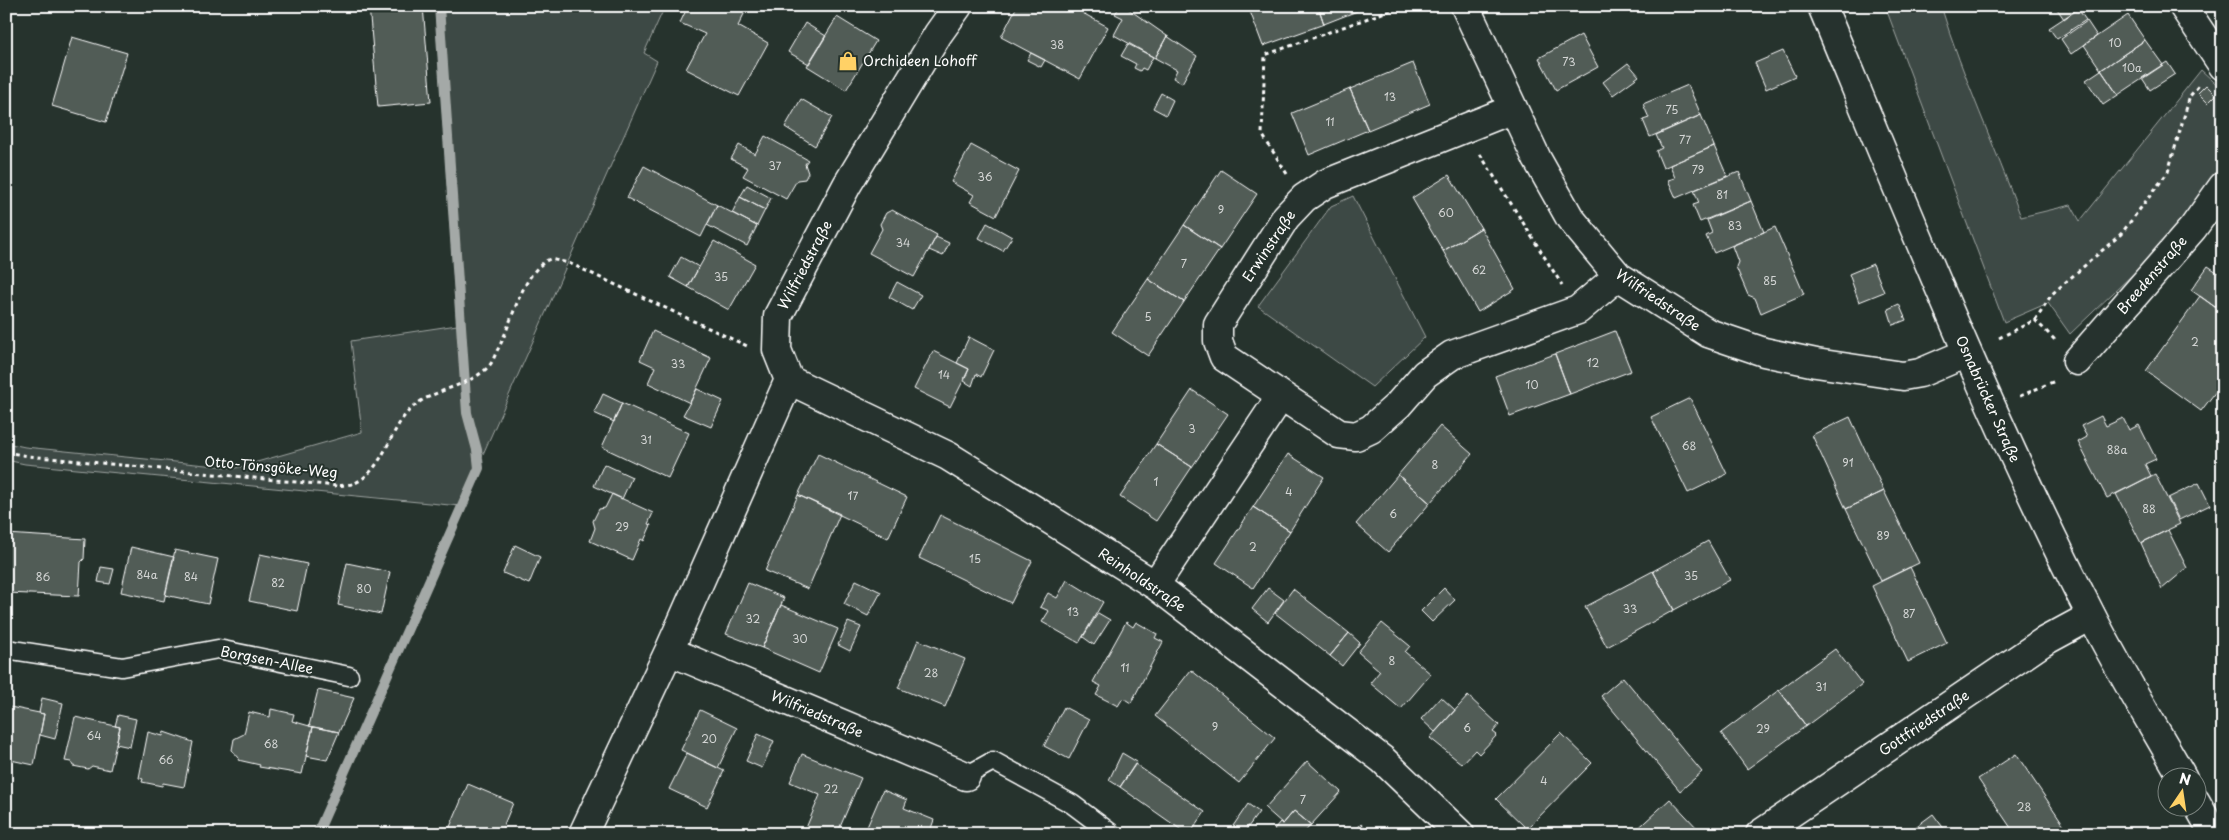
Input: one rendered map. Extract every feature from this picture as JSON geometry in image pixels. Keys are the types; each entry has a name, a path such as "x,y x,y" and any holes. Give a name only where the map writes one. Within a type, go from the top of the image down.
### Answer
{"street":[{"name":"Wilfriedstraße","path":"789,380 778,350 778,316 847,185 938,34 958,6"},
{"name":"Wilfriedstraße","path":"1465,6 1513,109 1570,218 1618,276 1708,333 1764,352 1799,360 1903,376 1920,373 1967,353"},
{"name":"Osnabrücker Straße","path":"1822,6 1967,353 1992,408 2091,616 2177,768"},
{"path":"2183,6 2220,64"},
{"name":"Erwinstraße","path":"1513,109 1325,184 1304,198 1286,216 1218,324 1218,341 1224,357 1339,434 1356,436 1371,429 1398,405 1426,374 1452,355 1578,310 1618,276"},
{"name":"Breedenstraße","path":"2077,361 2193,228 2223,186"},
{"path":"583,834 669,651 789,380"},
{"name":"Reinholdstraße","path":"789,380 948,456 1154,585 1383,760 1460,834"},
{"path":"1154,585 1281,396"},
{"name":"Gottfriedstraße","path":"1760,834 2043,642 2091,616"},
{"name":"Wilfriedstraße","path":"669,651 966,776"},
{"path":"2205,818 2214,834"}],"lane":[{"name":"Borgsen-Allee","path":"6,649 122,667 218,649 349,676"},
{"path":"966,776 994,761 1072,804 1112,834"}],"path":[{"path":"1304,198 1262,134 1265,55 1402,6"},
{"path":"1999,338 2035,320 2052,294 2121,234 2168,172 2190,96 2220,64"},
{"path":"1464,128 1578,310"},
{"name":"Otto-Tönsgöke-Weg","path":"6,452 37,457 337,486 356,482 373,469 406,414 414,406 451,386 473,378 490,365 506,336 527,281 534,270 550,259 569,263 745,346 778,350"},
{"path":"1992,408 2061,379 2077,361 2035,320"}],"shaded area":[{"path":"435,6 665,6 644,53 657,61 460,506 25,464 6,460 6,443 25,447 236,468 362,432 351,341 457,325"},
{"path":"1885,6 1941,6 1959,59 2021,217 2071,205 2080,221 2201,70 2223,90 2223,165 2155,253 2070,334 2048,303 2004,322"},
{"path":"1353,196 1425,337 1372,387 1258,306 1331,206"}],"building":[{"path":"369,6 423,6 431,102 378,107"},
{"path":"688,6 738,6 746,10 738,26 768,43 739,96 686,69 705,34 680,23"},
{"path":"1017,6 1070,6 1108,27 1080,79 1001,37"},
{"path":"1120,6 1124,6 1167,36 1155,58 1114,35 1123,18 1115,14"},
{"path":"1248,6 1318,6 1324,24 1263,46"},
{"path":"1318,6 1370,6 1324,24"},
{"path":"2055,6 2082,6 2064,19"},
{"path":"2078,9 2086,20 2057,39 2049,28"},
{"path":"2128,15 2145,40 2101,70 2084,45"},
{"path":"837,17 876,41 846,90 807,66"},
{"path":"2087,21 2097,36 2071,54 2061,39"},
{"path":"805,23 826,36 809,64 788,52"},
{"path":"1581,35 1598,67 1556,90 1539,58"},
{"path":"1167,36 1197,56 1182,83 1173,78 1177,70 1155,58"},
{"path":"72,37 127,53 106,122 52,106"},
{"path":"2145,40 2163,65 2118,95 2101,70"},
{"path":"1128,44 1153,57 1146,70 1142,68 1140,71 1134,68 1136,64 1121,56"},
{"path":"1783,51 1795,76 1766,89 1755,63"},
{"path":"1031,53 1045,60 1041,67 1027,60"},
{"path":"2167,62 2175,74 2150,90 2142,78"},
{"path":"1413,63 1430,104 1368,130 1350,89"},
{"path":"1628,63 1639,76 1613,95 1603,82"},
{"path":"2101,70 2118,95 2103,105 2086,80"},
{"path":"1688,85 1701,115 1650,137 1643,120 1649,118 1643,104"},
{"path":"2206,85 2216,95 2208,103 2198,93"},
{"path":"1350,89 1368,130 1309,155 1292,113"},
{"path":"1161,93 1173,100 1166,115 1153,108"},
{"path":"801,99 832,117 815,146 785,127"},
{"path":"1701,115 1714,146 1663,168 1656,151 1662,148 1656,135"},
{"path":"765,136 808,160 805,164 808,173 805,179 797,180 786,199 743,176 748,168 731,159 739,145 755,154"},
{"path":"971,145 1019,171 996,216 970,202 974,195 951,182"},
{"path":"1714,146 1727,176 1676,198 1668,180 1675,178 1670,165"},
{"path":"644,166 717,205 701,237 627,198"},
{"path":"1221,170 1257,194 1220,249 1184,225"},
{"path":"1739,172 1751,201 1700,222 1693,205 1699,203 1694,190"},
{"path":"1449,175 1481,228 1443,251 1412,198"},
{"path":"747,185 771,198 765,210 740,197"},
{"path":"740,197 765,210 757,226 732,213"},
{"path":"1751,201 1764,232 1714,253 1706,236 1712,233 1707,220"},
{"path":"717,205 757,226 747,246 707,225"},
{"path":"892,210 937,235 914,277 869,253 882,229 880,224 886,213"},
{"path":"987,223 1012,237 1003,251 979,238"},
{"path":"1184,225 1220,249 1184,302 1148,279"},
{"path":"1775,227 1804,294 1761,313 1755,298 1748,295 1736,267 1738,262 1732,246"},
{"path":"1481,228 1515,289 1478,312 1443,251"},
{"path":"936,237 949,243 943,256 929,250"},
{"path":"714,241 755,264 729,310 688,287"},
{"path":"681,257 699,267 688,287 670,277"},
{"path":"1873,264 1884,292 1859,302 1849,274"},
{"path":"2208,266 2223,276 2223,297 2215,307 2191,290"},
{"path":"1148,279 1184,302 1148,356 1112,332"},
{"path":"897,282 921,295 912,310 889,297"},
{"path":"2200,296 2223,313 2223,382 2201,411 2146,371"},
{"path":"1899,304 1906,320 1893,325 1888,309"},
{"path":"653,331 711,358 690,403 648,383 655,367 640,360"},
{"path":"1615,331 1631,371 1570,394 1555,354"},
{"path":"969,337 994,350 981,377 976,374 972,386 964,381 969,369 957,363"},
{"path":"933,351 969,369 950,407 914,389"},
{"path":"1555,354 1570,394 1510,416 1495,376"},
{"path":"697,389 723,401 711,427 683,415"},
{"path":"1192,390 1228,414 1192,467 1156,444"},
{"path":"603,394 622,403 614,422 594,413"},
{"path":"1690,398 1727,474 1688,493 1651,417"},
{"path":"622,403 689,433 668,478 602,447"},
{"path":"2101,416 2106,426 2123,418 2129,430 2139,425 2156,459 2145,464 2151,476 2107,498 2078,442 2087,437 2081,426"},
{"path":"1850,417 1884,491 1846,509 1812,435"},
{"path":"1440,426 1472,454 1430,503 1398,475"},
{"path":"1156,444 1192,467 1156,521 1120,497"},
{"path":"818,454 907,497 888,538 798,495"},
{"path":"1288,454 1324,477 1290,531 1253,507"},
{"path":"604,464 632,477 622,499 594,486"},
{"path":"2155,474 2180,524 2141,543 2116,494"},
{"path":"1398,475 1430,503 1388,552 1356,524"},
{"path":"2199,483 2210,505 2179,520 2168,498"},
{"path":"1884,491 1919,563 1881,581 1846,509"},
{"path":"612,494 653,513 648,524 651,525 644,541 641,539 632,560 590,541 595,528 593,521 599,509 605,508"},
{"path":"798,495 840,514 808,589 765,571"},
{"path":"1253,507 1290,531 1253,588 1216,563"},
{"path":"940,515 1032,561 1011,603 919,558"},
{"path":"2168,530 2187,568 2162,589 2141,543"},
{"path":"6,534 85,539 84,559 81,562 79,596 6,593"},
{"path":"1708,541 1730,580 1674,610 1653,571"},
{"path":"515,545 540,557 529,584 503,573"},
{"path":"131,547 174,557 164,601 121,592"},
{"path":"175,550 218,559 208,604 165,595"},
{"path":"260,554 307,564 297,611 249,601"},
{"path":"347,563 390,572 381,614 338,605"},
{"path":"101,567 114,569 110,584 98,582"},
{"path":"1910,567 1947,643 1908,662 1872,586"},
{"path":"1653,571 1674,610 1607,647 1585,607"},
{"path":"856,580 881,592 868,616 844,604"},
{"path":"1067,580 1103,602 1079,643 1042,622 1049,611 1040,607 1048,593 1057,598"},
{"path":"748,583 784,598 762,648 726,634"},
{"path":"1268,588 1284,600 1268,622 1252,609"},
{"path":"1444,588 1455,600 1432,622 1421,611"},
{"path":"1293,589 1349,633 1330,656 1275,613"},
{"path":"781,605 838,629 819,673 762,648"},
{"path":"1098,613 1110,620 1094,645 1083,637"},
{"path":"848,622 861,627 850,651 838,645"},
{"path":"1126,622 1133,627 1136,622 1157,634 1155,638 1163,642 1131,703 1123,698 1118,706 1096,695 1101,686 1093,682"},
{"path":"1382,623 1410,646 1405,652 1431,674 1401,709 1370,683 1380,671 1358,652"},
{"path":"1349,633 1360,643 1342,666 1330,656"},
{"path":"918,640 965,659 945,707 898,688"},
{"path":"1835,649 1862,684 1806,726 1779,690"},
{"path":"1191,670 1275,738 1239,783 1155,716"},
{"path":"1623,677 1702,772 1680,791 1601,696"},
{"path":"318,690 354,698 339,732 309,726"},
{"path":"1779,690 1806,726 1747,769 1721,733"},
{"path":"1468,696 1499,725 1493,732 1497,735 1479,754 1475,750 1462,764 1430,738"},
{"path":"1441,697 1455,710 1435,732 1421,719"},
{"path":"42,698 63,703 55,739 40,735 44,714 39,713"},
{"path":"10,707 44,714 34,765 6,759 6,722"},
{"path":"1064,707 1089,720 1069,759 1044,746"},
{"path":"271,709 294,714 292,721 313,727 302,774 259,767 260,765 238,760 239,758 232,750 234,739 244,734 249,712 270,717"},
{"path":"700,710 737,728 718,768 681,750"},
{"path":"118,715 136,719 130,747 116,744 120,727 115,726"},
{"path":"75,717 120,727 110,770 92,766 88,769 73,766 71,762 65,761"},
{"path":"313,727 339,732 327,760 306,756"},
{"path":"148,732 163,736 164,732 193,742 184,787 163,783 162,786 142,782 143,779 139,778"},
{"path":"1561,733 1592,763 1527,829 1496,799"},
{"path":"758,734 774,741 762,768 746,761"},
{"path":"687,753 724,771 707,807 669,789"},
{"path":"1122,753 1137,762 1120,787 1109,780"},
{"path":"802,754 861,778 837,834 820,834 806,828 820,795 790,782"},
{"path":"2016,754 2070,834 2015,834 1978,779"},
{"path":"1307,761 1341,792 1311,825 1294,811 1283,824 1265,808"},
{"path":"1135,764 1205,812 1190,834 1187,834 1120,787"},
{"path":"468,784 513,803 500,834 447,834"},
{"path":"883,790 907,800 904,808 934,820 929,834 864,834"},
{"path":"1670,799 1699,830 1696,834 1632,834"},
{"path":"1248,804 1259,812 1243,834 1233,826"},
{"path":"1294,811 1311,825 1303,834 1279,834 1274,829 1280,822 1283,824"},
{"path":"1933,814 1948,834 1906,834"},
{"path":"1361,824 1372,834 1352,834"}],"waterway":[{"path":"317,834 479,468 477,450 467,413 439,6"}],"place":[{"name":"Orchideen Lohoff","path":"848,61"}]}
